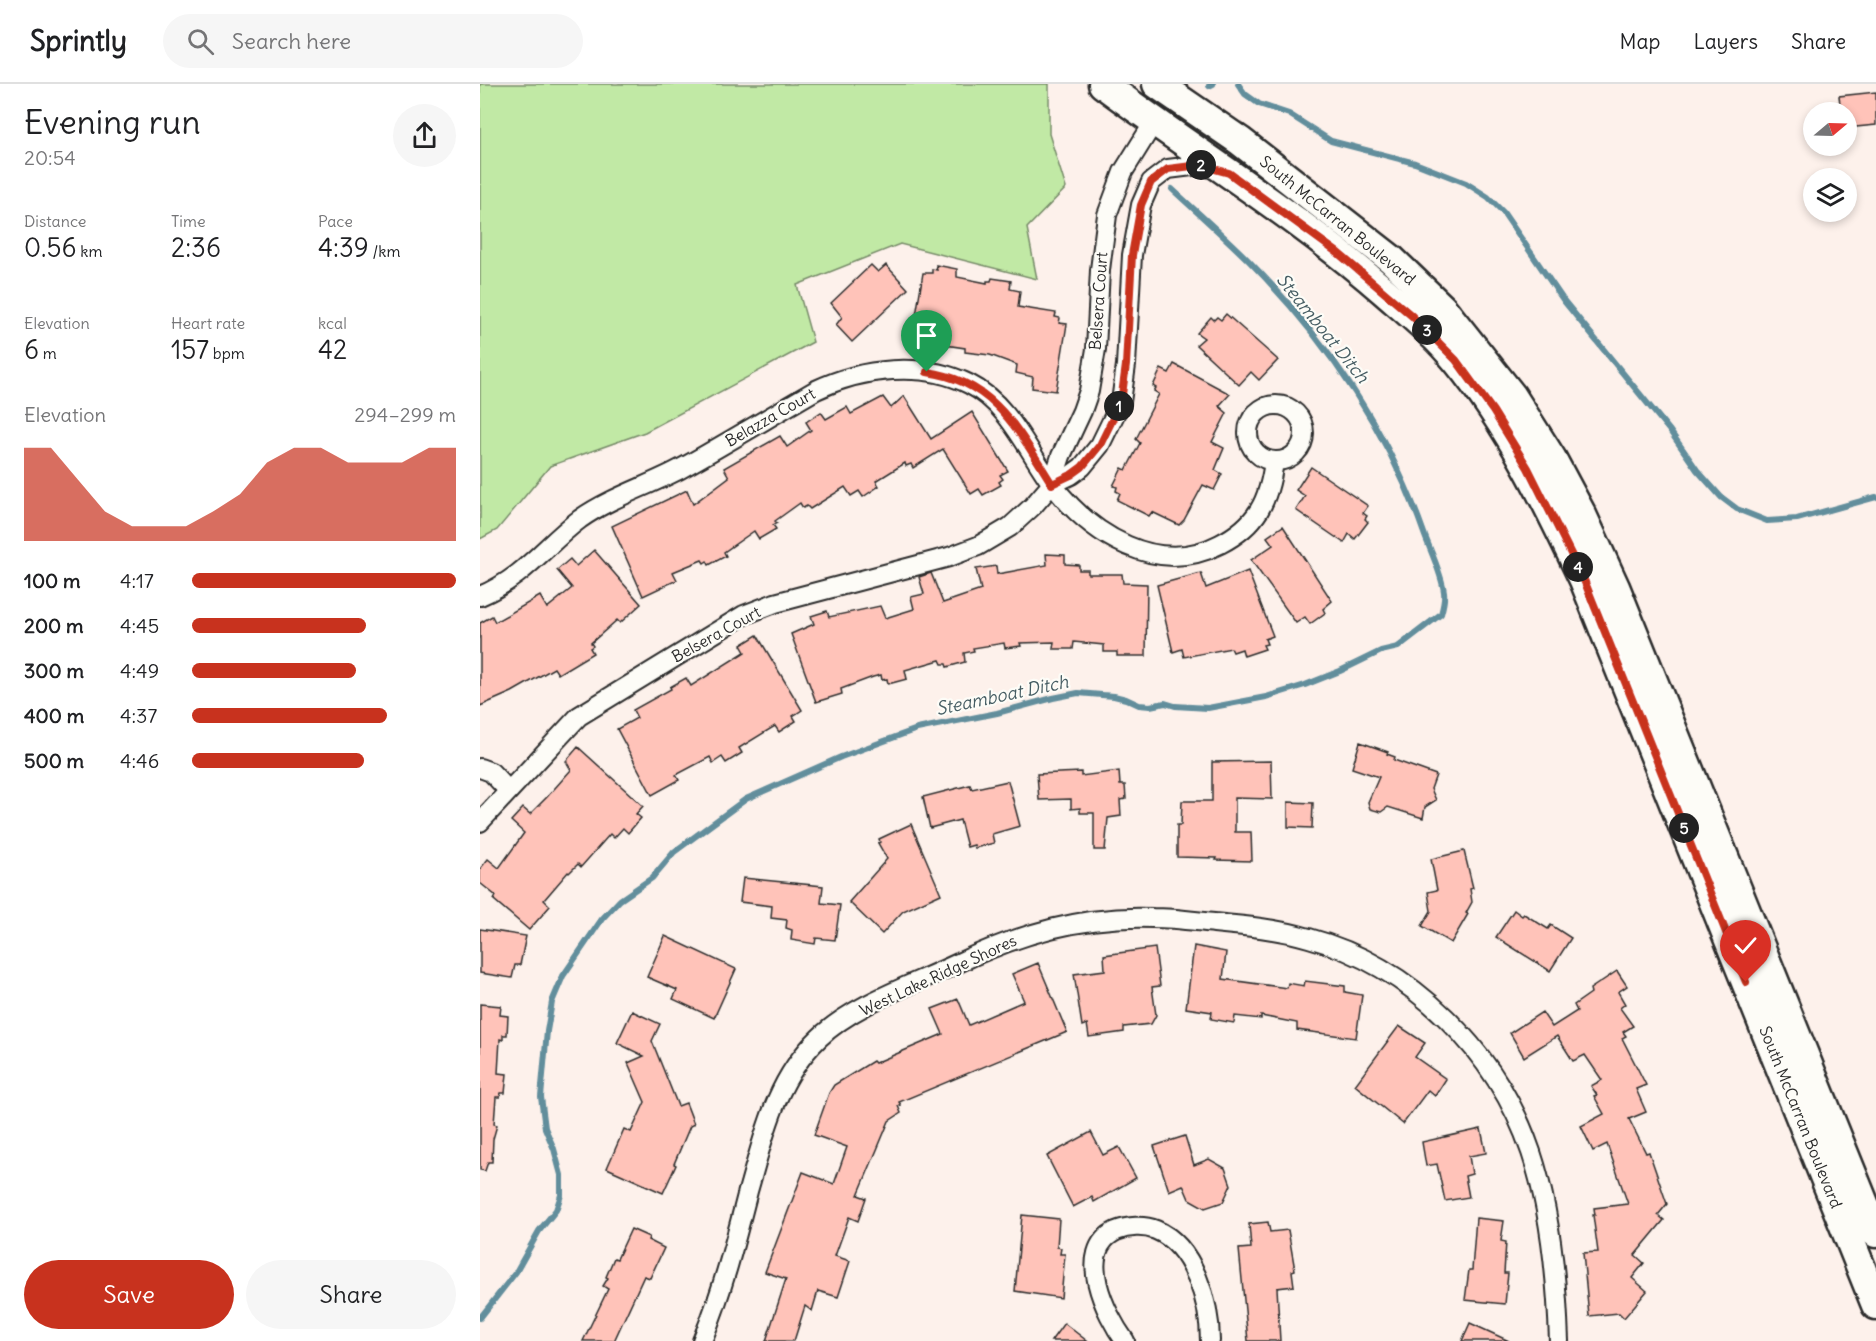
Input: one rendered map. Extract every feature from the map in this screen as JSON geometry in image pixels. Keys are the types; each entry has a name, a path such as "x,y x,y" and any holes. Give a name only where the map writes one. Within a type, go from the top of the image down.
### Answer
{"main road":[{"name":"South McCarran Boulevard","path":"1103,84 1338,253 1412,316 1456,360 1493,411 1528,468 1584,580 1876,1305"},
{"name":"South McCarran Boulevard","path":"1157,84 1240,141 1390,259 1443,309 1512,396 1552,459 1582,515 1615,587 1876,1233"},
{"path":"1154,122 1203,128 1240,141"}],"street":[{"name":"Belsera Court","path":"480,822 579,716 744,615 775,603 949,557 978,546 1010,527 1034,506 1052,484 1061,456 1089,391 1096,349 1103,236 1111,200 1123,172 1154,122"},
{"name":"Belsera Court","path":"1052,484 1077,471 1100,445 1121,402 1126,365 1132,255 1141,205 1151,182 1168,169 1200,165 1229,173"},
{"name":"Belazza Court","path":"480,596 498,588 528,567 581,519 599,508 681,469 834,381 871,372 908,369 948,375 986,394 1004,412 1052,484 1080,515 1130,548 1150,555 1194,553 1216,546 1239,534 1257,514 1267,498 1274,461"},
{"path":"480,768 491,772 508,790"},
{"name":"West Lake Ridge Shores","path":"702,1341 728,1266 770,1113 781,1088 798,1062 818,1039 840,1021 868,1005 995,945 1036,931 1070,924 1112,918 1154,918 1269,928 1312,938 1346,951 1383,970 1414,990 1444,1016 1472,1046 1497,1081 1517,1117 1531,1152 1547,1216 1559,1341"},
{"path":"1125,1341 1110,1318 1100,1294 1095,1268 1097,1254 1102,1243 1111,1234 1122,1229 1137,1227 1155,1230 1168,1237 1182,1252 1196,1275 1206,1299 1210,1341"}],"green space":[{"path":"480,84 1049,84 1049,134 1066,188 1027,228 1037,279 900,244 797,285 813,342 645,432 550,466 497,530 480,539"}],"building":[{"path":"1876,92 1876,125 1857,127 1857,102 1840,102 1839,96"},
{"path":"871,265 878,272 886,265 908,289 852,342 836,325 842,317 831,303"},
{"path":"936,265 957,269 957,277 987,283 992,278 1011,281 1010,289 1020,291 1018,307 1056,313 1055,317 1060,318 1059,323 1067,324 1056,391 1032,388 1033,377 1016,373 1017,365 990,355 965,352 965,348 912,340 923,273 932,273 932,269 937,270"},
{"path":"1226,314 1278,360 1259,380 1251,372 1239,385 1196,345 1204,338 1197,333 1211,317 1214,320 1217,317 1221,320"},
{"path":"1174,364 1230,394 1219,406 1227,413 1212,442 1224,448 1215,470 1222,474 1214,490 1203,485 1179,525 1152,512 1149,516 1117,500 1120,493 1116,491 1117,487 1113,486 1122,468 1126,470 1140,443 1136,439 1159,394 1154,391 1156,388 1153,386 1161,369 1169,373"},
{"path":"904,396 931,439 972,412 1008,471 1000,475 1003,479 999,482 1001,485 983,495 979,489 971,494 943,449 913,468 911,464 906,466 905,463 876,481 879,486 863,497 859,491 851,496 845,487 810,509 807,506 803,508 800,503 775,521 777,523 773,525 776,529 759,539 754,531 724,552 726,556 709,565 707,561 704,563 702,560 673,572 677,580 643,596 612,526 687,490 693,504 729,477 724,468 780,436 787,447 811,430 806,422 821,412 826,419 847,407 851,414 883,397 891,408"},
{"path":"1311,467 1368,506 1363,513 1367,516 1365,519 1368,522 1355,539 1349,534 1344,543 1296,510 1305,496 1296,490"},
{"path":"1283,526 1332,601 1323,609 1325,613 1310,624 1305,617 1296,623 1251,560 1273,545 1267,537"},
{"path":"594,550 641,604 620,623 617,620 591,643 593,646 590,648 593,653 558,674 554,668 512,692 480,706 480,623 492,616 495,622 540,596 547,608 572,588 557,570 570,559 576,566"},
{"path":"1046,554 1065,555 1065,564 1079,565 1079,570 1088,570 1088,574 1122,574 1123,583 1147,584 1146,656 1117,656 1117,652 1104,652 1104,645 1074,642 1073,649 1053,649 1054,642 1020,643 1021,646 1005,648 1004,643 973,648 974,651 964,653 965,662 947,667 940,660 905,670 907,679 888,684 887,679 882,680 881,675 873,677 841,689 842,694 816,702 791,634 814,624 811,616 827,611 829,617 880,606 885,618 914,609 911,597 924,594 919,577 931,573 943,603 981,590 976,569 996,566 997,574 1047,565"},
{"path":"1248,571 1273,636 1265,639 1267,644 1263,645 1265,649 1244,656 1242,649 1233,652 1231,648 1184,657 1182,649 1173,652 1157,585 1201,573 1206,588"},
{"path":"757,635 802,710 793,716 796,721 779,732 775,726 739,748 742,753 726,763 722,757 713,763 710,757 676,775 679,780 652,795 617,729 637,718 633,710 671,689 670,687 686,678 691,686 745,652 741,645"},
{"path":"1360,742 1388,752 1387,754 1395,757 1394,760 1436,775 1431,789 1436,800 1425,807 1423,818 1388,807 1381,812 1370,809 1368,802 1379,777 1352,768"},
{"path":"578,747 643,806 636,814 641,818 628,833 623,828 614,838 610,834 581,867 578,864 568,872 544,900 550,906 529,930 494,900 496,896 480,883 480,869 488,859 499,868 524,833 511,821 523,808 530,814 547,797 571,770 566,761"},
{"path":"1271,761 1272,799 1235,798 1235,832 1251,832 1252,861 1177,857 1177,825 1181,825 1182,801 1212,801 1212,762"},
{"path":"1119,771 1120,785 1125,785 1126,799 1120,800 1121,816 1108,818 1105,850 1094,850 1094,813 1080,813 1080,808 1071,809 1071,799 1039,800 1037,774 1081,772 1081,776"},
{"path":"1008,781 1020,826 992,834 994,843 975,848 974,845 967,847 960,820 930,828 923,797 970,785 972,789"},
{"path":"1288,802 1313,803 1312,828 1288,827"},
{"path":"911,824 941,894 903,911 882,934 849,902 887,859 878,843 879,839"},
{"path":"1464,851 1473,888 1470,889 1472,902 1466,913 1468,914 1451,943 1422,926 1431,911 1428,892 1437,890 1431,859"},
{"path":"743,878 823,886 821,903 840,905 835,940 816,938 815,944 791,940 792,930 786,928 787,920 771,918 772,906 740,902"},
{"path":"1514,910 1548,929 1551,925 1571,938 1550,971 1496,937"},
{"path":"480,929 526,936 520,965 515,965 512,978 480,973"},
{"path":"665,936 736,969 714,1018 673,999 677,990 647,977"},
{"path":"1194,946 1226,952 1223,979 1287,988 1288,983 1304,986 1305,981 1345,986 1345,992 1362,995 1356,1038 1297,1030 1297,1023 1261,1016 1261,1019 1235,1016 1234,1023 1211,1019 1212,1012 1186,1008"},
{"path":"1155,948 1160,986 1152,987 1156,1015 1151,1024 1124,1027 1124,1032 1089,1037 1087,1024 1082,1026 1074,974 1105,970 1104,955"},
{"path":"1038,963 1067,1032 899,1102 901,1113 889,1121 858,1195 866,1198 858,1221 849,1217 835,1256 850,1261 838,1297 818,1291 812,1311 805,1306 794,1341 766,1341 786,1279 765,1272 803,1172 834,1184 847,1147 814,1135 834,1085 873,1061 875,1063 943,1034 932,1009 958,999 969,1025 1024,1001 1012,974"},
{"path":"1617,971 1627,986 1618,992 1625,1004 1620,1008 1633,1026 1623,1032 1626,1036 1622,1038 1646,1085 1636,1089 1646,1112 1629,1119 1646,1153 1649,1152 1667,1204 1658,1215 1664,1220 1635,1255 1644,1263 1632,1278 1647,1291 1624,1318 1619,1313 1589,1316 1583,1253 1598,1252 1594,1208 1628,1204 1607,1144 1593,1151 1581,1126 1604,1114 1591,1086 1602,1080 1585,1055 1573,1061 1557,1036 1524,1057 1510,1033 1542,1012 1552,1027 1577,1011 1574,1005 1591,993 1590,989"},
{"path":"480,1004 501,1006 500,1015 508,1016 507,1035 503,1035 503,1040 500,1039 498,1073 507,1074 505,1093 496,1097 494,1124 497,1125 493,1139 492,1162 488,1162 485,1171 480,1170"},
{"path":"632,1011 660,1024 652,1041 678,1106 686,1103 694,1124 690,1126 663,1193 607,1168 624,1129 631,1132 645,1102 628,1063 644,1056 617,1043"},
{"path":"1399,1026 1425,1043 1415,1057 1446,1079 1435,1096 1428,1090 1403,1124 1355,1085"},
{"path":"1481,1129 1486,1153 1469,1156 1472,1174 1465,1176 1469,1197 1445,1201 1437,1164 1426,1166 1422,1142"},
{"path":"1091,1132 1103,1155 1119,1147 1136,1178 1094,1202 1092,1197 1073,1207 1047,1156"},
{"path":"1185,1136 1194,1165 1209,1159 1225,1168 1231,1185 1223,1202 1205,1208 1189,1199 1183,1185 1169,1191 1154,1146"},
{"path":"1022,1215 1059,1219 1057,1247 1061,1248 1060,1254 1065,1254 1061,1298 1015,1291"},
{"path":"1476,1218 1504,1221 1501,1241 1506,1242 1504,1273 1508,1273 1505,1304 1465,1300 1469,1270 1472,1270"},
{"path":"1268,1222 1270,1232 1288,1230 1295,1270 1292,1271 1294,1286 1277,1288 1280,1341 1248,1341 1239,1249 1251,1248 1249,1224"},
{"path":"631,1229 649,1237 648,1240 664,1248 650,1278 644,1276 614,1341 583,1341 608,1289 603,1286 614,1258 617,1259"},
{"path":"1064,1323 1087,1341 1051,1341"},
{"path":"1470,1323 1509,1341 1462,1341"}],"waterway":[{"name":"Steamboat Ditch","path":"1209,86 1213,84"},
{"name":"Steamboat Ditch","path":"1238,84 1245,94 1259,104 1289,114 1331,141 1415,163 1466,183 1488,197 1503,212 1564,301 1670,431 1697,470 1721,497 1737,509 1767,521 1797,519 1876,497"},
{"name":"Steamboat Ditch","path":"480,1318 516,1272 539,1231 556,1210 561,1195 561,1175 545,1128 541,1097 552,1002 563,976 602,919 620,900 652,878 674,852 746,799 841,757 917,729 997,713 1078,693 1114,696 1139,705 1150,706 1165,703 1175,706 1208,708 1266,697 1305,685 1381,651 1398,647 1441,614 1444,603 1441,578 1410,498 1374,424 1352,389 1304,322 1277,291 1240,252 1172,189"}],"route":[{"path":"927,372 948,375 986,394 1004,412 1052,484 1082,467 1100,445 1121,402 1126,365 1132,255 1141,205 1151,182 1168,169 1200,165 1229,173 1320,239 1365,274 1456,360 1493,411 1528,468 1584,580 1746,982"}]}
